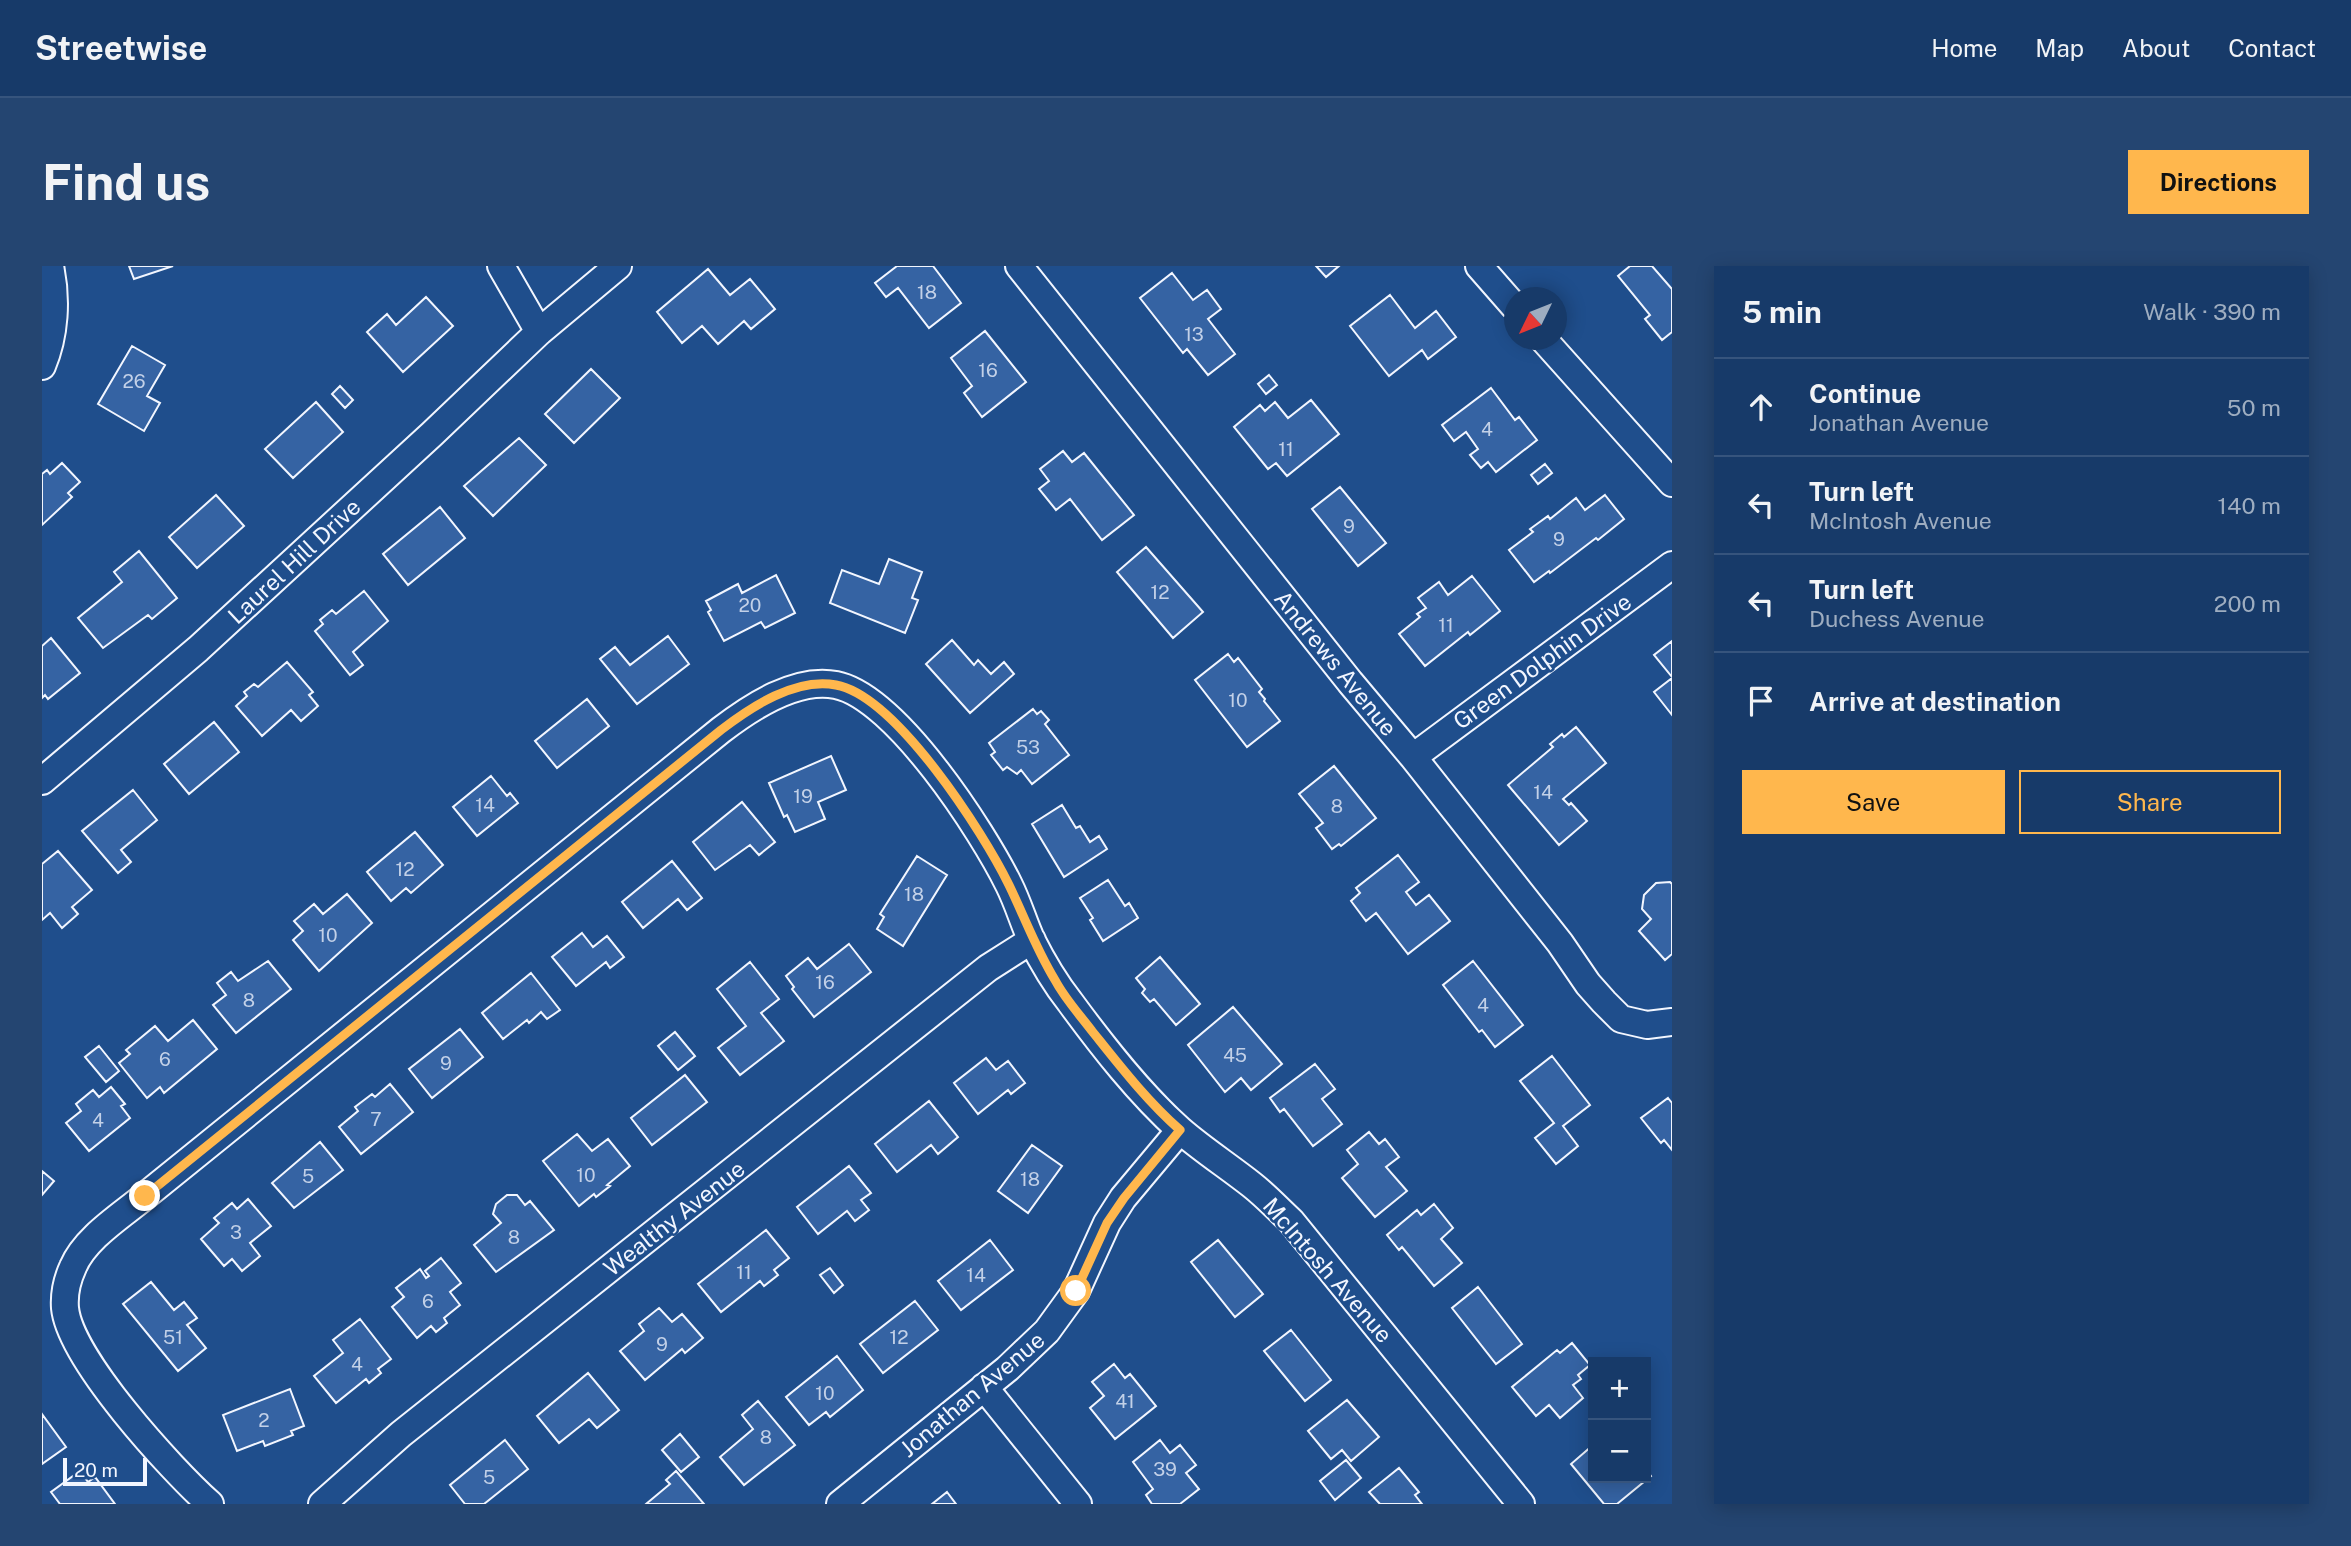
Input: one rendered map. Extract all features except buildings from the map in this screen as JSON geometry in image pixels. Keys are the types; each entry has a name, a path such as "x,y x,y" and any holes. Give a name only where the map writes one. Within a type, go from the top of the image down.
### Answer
{"street":[{"path":"42,366 53,319 54,290 50,266"},
{"path":"501,266 539,332"},
{"name":"Laurel Hill Drive","path":"42,781 198,649 432,435 539,332 618,266"},
{"name":"Andrews Avenue","path":"1019,266 1341,671 1413,757 1560,943 1588,984 1621,1019 1647,1025 1672,1022"},
{"path":"1479,266 1504,295"},
{"path":"1553,350 1672,483"},
{"name":"Green Dolphin Drive","path":"1413,757 1672,565"},
{"name":"McIntosh Avenue","path":"210,1504 156,1451 90,1363 72,1330 65,1310 66,1290 73,1265 93,1239 145,1196 721,730 759,703 791,690 836,685 865,696 886,712 943,781 978,830 1010,886 1032,940 1056,983 1111,1055 1180,1130 1253,1186 1291,1221 1521,1504"},
{"name":"Wealthy Avenue","path":"322,1504 401,1434 977,977 1032,940"},
{"name":"Jonathan Avenue","path":"840,1504 984,1387 1047,1331 1065,1309 1085,1273 1107,1223 1180,1130"},
{"path":"984,1387 1079,1504"}],"route":[{"path":"145,1196 742,714 759,703 791,690 836,685 865,696 886,712 943,781 965,810 1010,886 1032,940 1056,983 1132,1081 1180,1130 1143,1172 1107,1223 1076,1291"}]}
